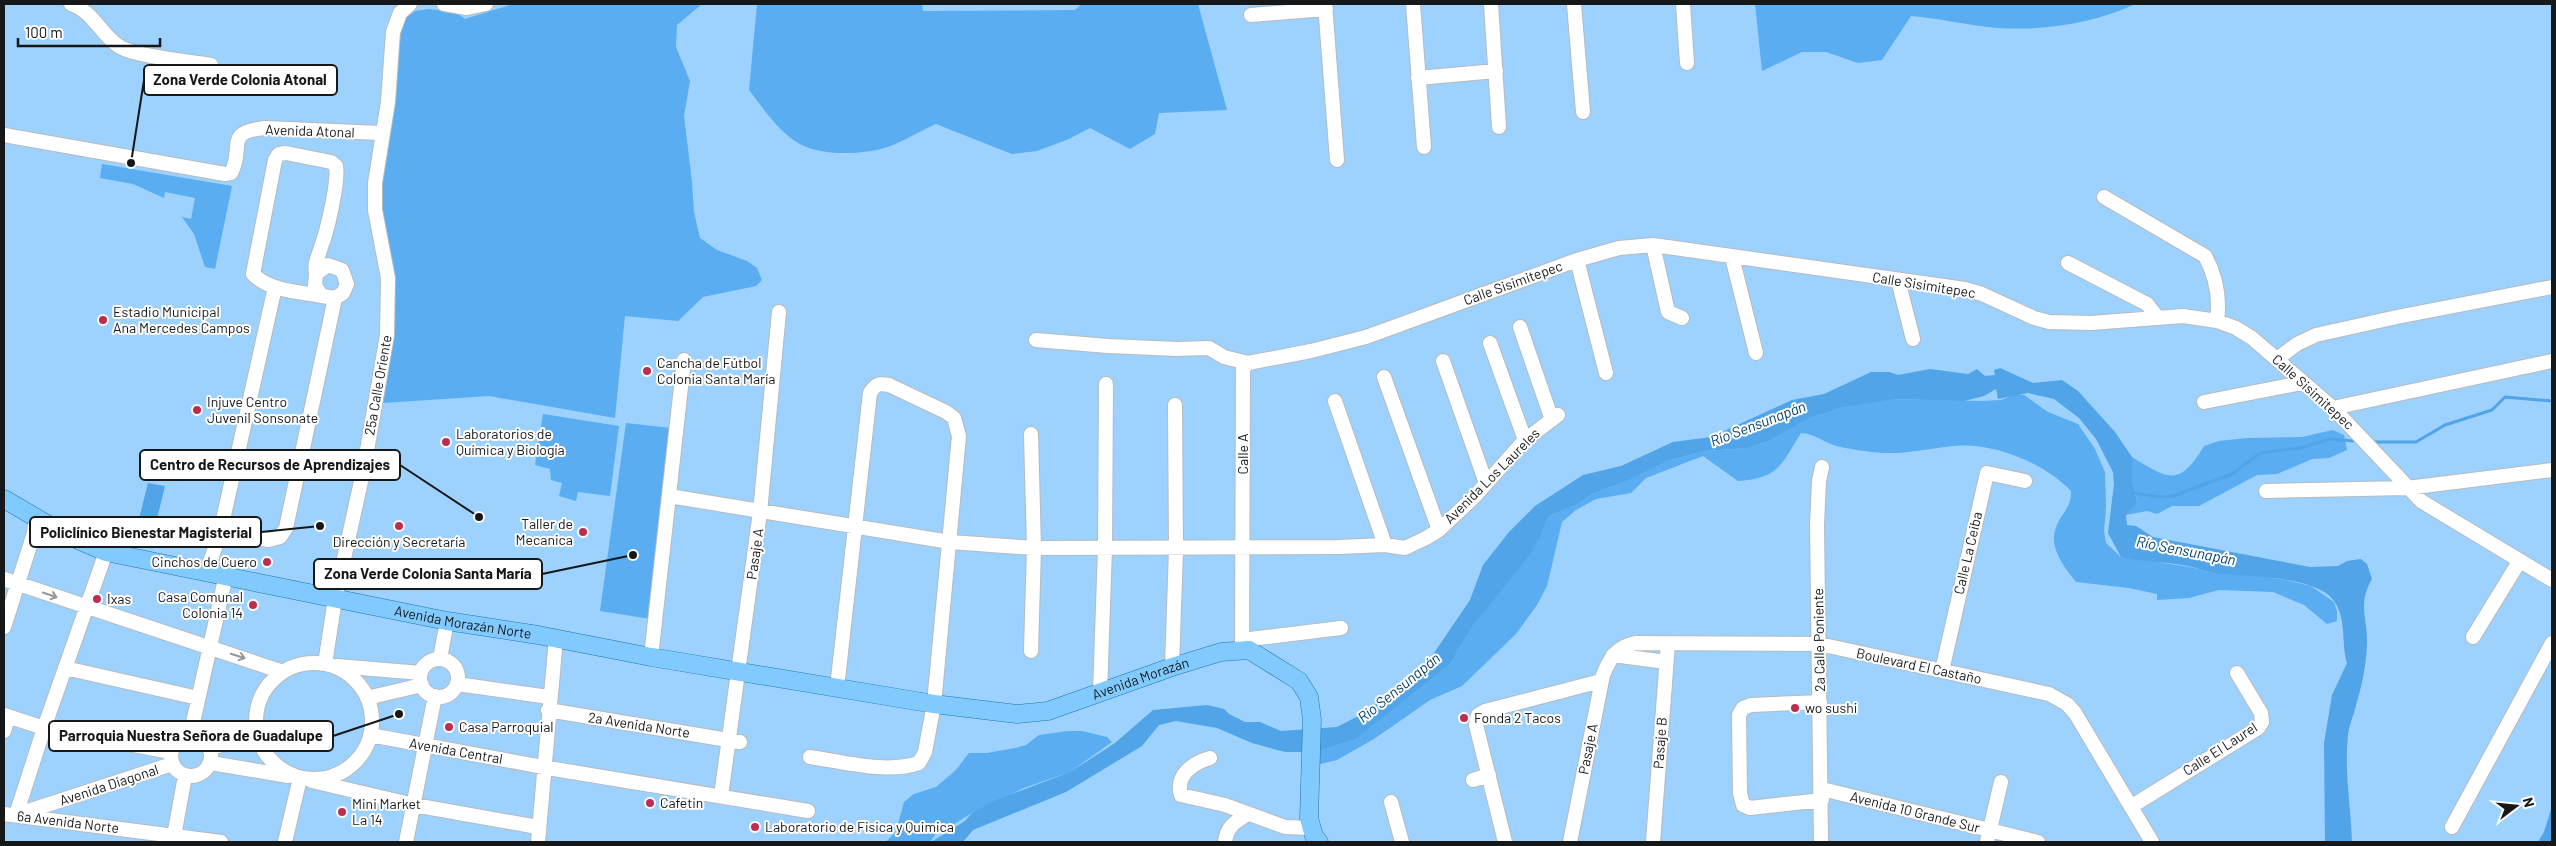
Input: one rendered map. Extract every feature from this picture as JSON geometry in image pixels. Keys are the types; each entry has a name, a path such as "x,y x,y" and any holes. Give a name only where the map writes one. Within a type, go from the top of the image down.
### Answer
{"main road":[{"name":"Avenida Morazán Norte","path":"4,499 64,534 106,552 447,621 556,638 651,657 934,704"},
{"name":"Avenida Morazán","path":"934,704 1032,714 1100,693 1242,644"},
{"path":"1242,644 1299,681 1309,697 1312,720 1308,806 1315,835"}],"street":[{"path":"71,4 90,15 112,40 128,50 211,65"},
{"name":"25a Calle Oriente","path":"328,665 335,599 364,468 388,335 388,278 374,195 381,133 388,102 393,32 400,13 410,4"},
{"path":"444,4 467,8 486,4"},
{"path":"1413,4 1424,147"},
{"path":"1491,4 1499,127"},
{"path":"1574,4 1582,112"},
{"path":"1683,4 1688,63"},
{"path":"1251,15 1326,6 1337,160"},
{"path":"1418,78 1496,72"},
{"name":"Avenida Atonal","path":"4,136 225,174 230,173 234,167 238,140 247,130 265,128 381,133"},
{"path":"321,248 328,265 342,270 347,279 343,293 328,297 275,287 258,280 253,274 253,266 275,160 279,154 286,153 331,162 336,166 336,182 321,248 315,261 318,292 328,297"},
{"path":"2104,196 2205,256 2211,267 2218,294 2217,321"},
{"path":"1653,245 1668,312 1682,318"},
{"name":"Calle Sisimitepec","path":"1248,363 1311,352 1366,337 1577,260 1619,248 1653,245 1982,294 2034,318 2049,322 2091,323 2183,316 2217,321 2252,338 2277,359 2333,408 2408,488 2436,512 2552,580"},
{"path":"1732,256 1756,353"},
{"path":"1577,260 1606,373"},
{"path":"2068,263 2146,304 2158,318"},
{"path":"296,291 328,265"},
{"path":"1898,280 1913,339"},
{"path":"207,571 220,533 275,287"},
{"path":"2277,359 2297,344 2316,335 2552,287"},
{"path":"220,533 269,540 280,537 286,528 328,297"},
{"name":"Pasaje A","path":"722,796 735,741 739,672 760,512 779,312"},
{"name":"Avenida Los Laureles","path":"669,496 950,542 1034,548 1176,549 1385,545 1405,548 1439,530 1486,483 1525,440 1555,417 1520,327"},
{"path":"1036,340 1108,346 1177,349 1209,348 1224,357 1248,363"},
{"path":"1490,343 1525,440"},
{"path":"651,657 684,360"},
{"path":"1443,361 1486,483"},
{"path":"2333,408 2552,361"},
{"name":"Calle A","path":"1242,644 1243,369 1248,363"},
{"path":"1384,377 1439,530"},
{"path":"2204,402 2302,382"},
{"path":"1100,693 1105,548 1106,384"},
{"path":"810,757 868,765 908,766 919,763 925,752 934,704 959,436 954,418 946,412 889,385 875,385 870,393 837,688"},
{"path":"1335,401 1385,545"},
{"path":"1172,667 1176,549 1176,405"},
{"path":"1031,434 1034,548 1031,651"},
{"name":"2a Calle Poniente","path":"1821,842 1822,794 1817,525 1819,481 1822,468"},
{"path":"2266,491 2408,488 2552,470"},
{"name":"Calle La Ceiba","path":"1942,671 1987,473 2025,481"},
{"path":"4,628 34,533 36,517"},
{"path":"10,815 44,728 106,552"},
{"path":"2473,637 2519,562"},
{"path":"190,736 226,575"},
{"path":"4,579 283,672"},
{"path":"440,659 447,621"},
{"path":"1242,644 1341,628"},
{"path":"538,842 543,767 556,638"},
{"name":"Boulevard El Castaño","path":"1611,656 1624,645 1635,643 1819,644 2049,694 2067,704 2132,806 2152,842"},
{"name":"Pasaje B","path":"1653,842 1668,643"},
{"path":"2452,827 2552,643"},
{"path":"1611,656 1666,662"},
{"name":"Pasaje A","path":"1570,842 1601,681 1611,656"},
{"path":"440,659 450,662 455,668 458,678 457,684 447,695 435,696 427,692 422,679 427,664 440,659"},
{"path":"422,679 308,663 283,672 270,683 261,696 257,712 258,736 264,750 274,763 286,772 300,778 329,787 414,805 538,827"},
{"path":"211,763 300,778 325,778 340,773 359,757 370,735 371,712 367,698 352,678 328,665"},
{"path":"65,668 198,698"},
{"name":"Calle El Laurel","path":"2132,806 2258,728 2262,722 2260,713 2237,673"},
{"path":"367,698 422,679"},
{"path":"1505,842 1476,725 1478,715 1485,711 1601,681"},
{"name":"2a Avenida Norte","path":"457,684 735,741"},
{"path":"406,842 435,696"},
{"path":"1820,702 1751,705 1742,708 1739,715 1740,793 1743,805 1750,808 1822,794"},
{"path":"4,732 6,716 44,728 172,758"},
{"name":"Avenida Central","path":"370,735 543,767 808,811"},
{"path":"190,736 201,738 210,748 211,763 206,771 199,776 184,776 177,771 172,758 178,741 190,736"},
{"path":"210,748 258,736"},
{"name":"Avenida Diagonal","path":"10,815 172,758"},
{"path":"1210,758 1198,762 1184,773 1179,790 1181,795 1225,805 1285,827 1315,835"},
{"path":"174,836 184,776"},
{"path":"1473,780 1489,776"},
{"path":"285,842 300,778"},
{"path":"1988,836 2001,782"},
{"name":"Avenida 10 Grande Sur","path":"1822,794 1988,836 2038,842"},
{"path":"1391,802 1402,842"},
{"path":"1225,842 1227,830 1233,822 1248,814"},
{"name":"6a Avenida Norte","path":"10,815 221,842"}],"shaded area":[{"path":"4,4 2552,4 2552,842 4,842"},
{"path":"513,4 702,4 677,25 676,47 690,81 684,116 694,212 700,238 717,250 747,261 757,268 762,280 756,286 703,297 678,321 625,316 615,418 489,396 383,403 390,363 395,303 392,261 379,193 400,30 406,18 415,11 429,9 455,12 465,19"},
{"path":"757,4 922,4 923,11 1075,10 1082,4 1198,4 1227,110 1159,113 1155,134 1130,149 1090,128 1069,139 1037,151 1012,154 936,124 894,145 878,150 840,153 815,150 795,141 782,130 749,90"},
{"path":"1755,4 2135,4 2082,22 2044,27 1988,27 1911,16 1882,60 1858,63 1826,52 1802,52 1762,71"},
{"path":"102,164 232,186 215,269 205,267 194,234 182,217 191,219 195,198 165,192 164,198 133,184 100,178"},
{"path":"2016,394 2024,395 2048,412 2078,424 2095,449 2105,472 2106,508 2104,531 2106,543 2121,557 2190,567 2216,574 2247,574 2311,586 2334,602 2337,611 2337,621 2327,624 2304,605 2273,592 2219,590 2189,598 2157,600 2157,594 2129,588 2076,582 2060,560 2054,536 2060,519 2067,509 2071,491 2060,481 2033,463 1985,447 1954,446 1902,453 1881,453 1833,445 1814,436 1801,433 1777,468 1762,477 1738,481 1703,456 1646,478 1631,493 1596,499 1576,510 1562,522 1547,586 1537,605 1516,634 1462,686 1430,700 1374,739 1337,760 1316,765 1316,752 1351,741 1450,664 1473,626 1538,542 1549,516 1578,504 1592,494 1630,480 1670,460 1705,451 1748,448 1771,440 1810,418 1841,408 1890,399 1981,401 2001,400"},
{"path":"543,414 619,426 610,496 578,492 576,501 559,496 562,483 551,480 550,469 535,465"},
{"path":"626,423 671,428 651,619 600,611"},
{"path":"2333,430 2344,435 2347,450 2329,458 2312,459 2277,474 2257,475 2199,506 2172,506 2157,514 2147,511 2126,515 2137,501 2132,479 2132,457 2155,470 2172,476 2180,474 2187,469 2204,446 2219,441 2247,438 2302,437"},
{"path":"1082,731 1107,737 1112,742 1070,772 1024,788 972,813 951,826 939,829 930,842 886,842 896,831 904,802 914,794 936,787 956,770 969,753 987,753 1015,748 1026,745 1039,735"}],"water":[{"name":"Río Sensunapán","path":"2000,368 2033,383 2062,380 2078,391 2115,432 2132,457 2132,479 2137,502 2126,515 2127,525 2136,526 2153,537 2310,567 2338,566 2347,561 2361,559 2367,564 2372,579 2364,604 2367,635 2366,660 2349,731 2347,748 2352,842 2325,842 2324,743 2332,695 2347,663 2341,616 2334,601 2325,593 2297,582 2210,573 2188,566 2121,557 2108,533 2114,484 2113,472 2096,439 2079,418 2054,399 2028,393 1998,399 1996,389 1984,396 1964,401 1893,399 1841,408 1810,418 1771,440 1748,448 1705,451 1670,460 1630,480 1592,494 1578,504 1549,516 1539,540 1531,553 1473,626 1450,664 1354,740 1316,752 1285,752 1252,743 1217,728 1176,721 1159,725 1142,746 1066,792 973,830 963,842 931,842 965,821 972,813 994,801 1070,772 1115,743 1153,710 1207,705 1224,709 1229,714 1245,722 1260,722 1281,731 1337,727 1368,711 1421,667 1434,653 1470,600 1483,565 1509,532 1535,506 1583,475 1621,466 1673,442 1711,437 1792,400 1824,394 1871,372 1889,372 1898,375 1930,369 1968,374 1977,369 1985,376 1995,375 1994,370"},
{"path":"148,483 165,486 156,523 139,519"},
{"path":"2552,806 2552,842 2538,842 2544,832"}],"waterway":[{"path":"2374,442 2416,442 2445,425 2492,410 2505,397 2552,401"},
{"path":"2135,493 2159,497 2173,496 2232,474 2260,453 2300,448 2330,439 2353,441"}],"place":[{"name":"Zona Verde Colonia Atonal","path":"131,163"},
{"name":"Estadio Municipal Ana Mercedes Campos","path":"103,320"},
{"name":"Cancha de Fútbol Colonia Santa María","path":"647,371"},
{"name":"Injuve Centro Juvenil Sonsonate","path":"197,410"},
{"name":"Laboratorios de Química y Biología","path":"446,442"},
{"name":"Centro de Recursos de Aprendizajes","path":"479,517"},
{"name":"Policlínico Bienestar Magisterial","path":"320,526"},
{"name":"Dirección y Secretaría","path":"399,526"},
{"name":"Taller de Mecanica","path":"583,532"},
{"name":"Zona Verde Colonia Santa María","path":"633,555"},
{"name":"Cinchos de Cuero","path":"267,562"},
{"name":"Ixas","path":"97,599"},
{"name":"Casa Comunal Colonia 14","path":"253,605"},
{"name":"wo sushi","path":"1795,708"},
{"name":"Parroquia Nuestra Señora de Guadalupe","path":"399,714"},
{"name":"Fonda 2 Tacos","path":"1464,718"},
{"name":"Casa Parroquial","path":"449,727"},
{"name":"Cafetin","path":"650,803"},
{"name":"Mini Market La 14","path":"342,812"},
{"name":"Laboratorio de Fisica y Quimica","path":"755,827"}]}
